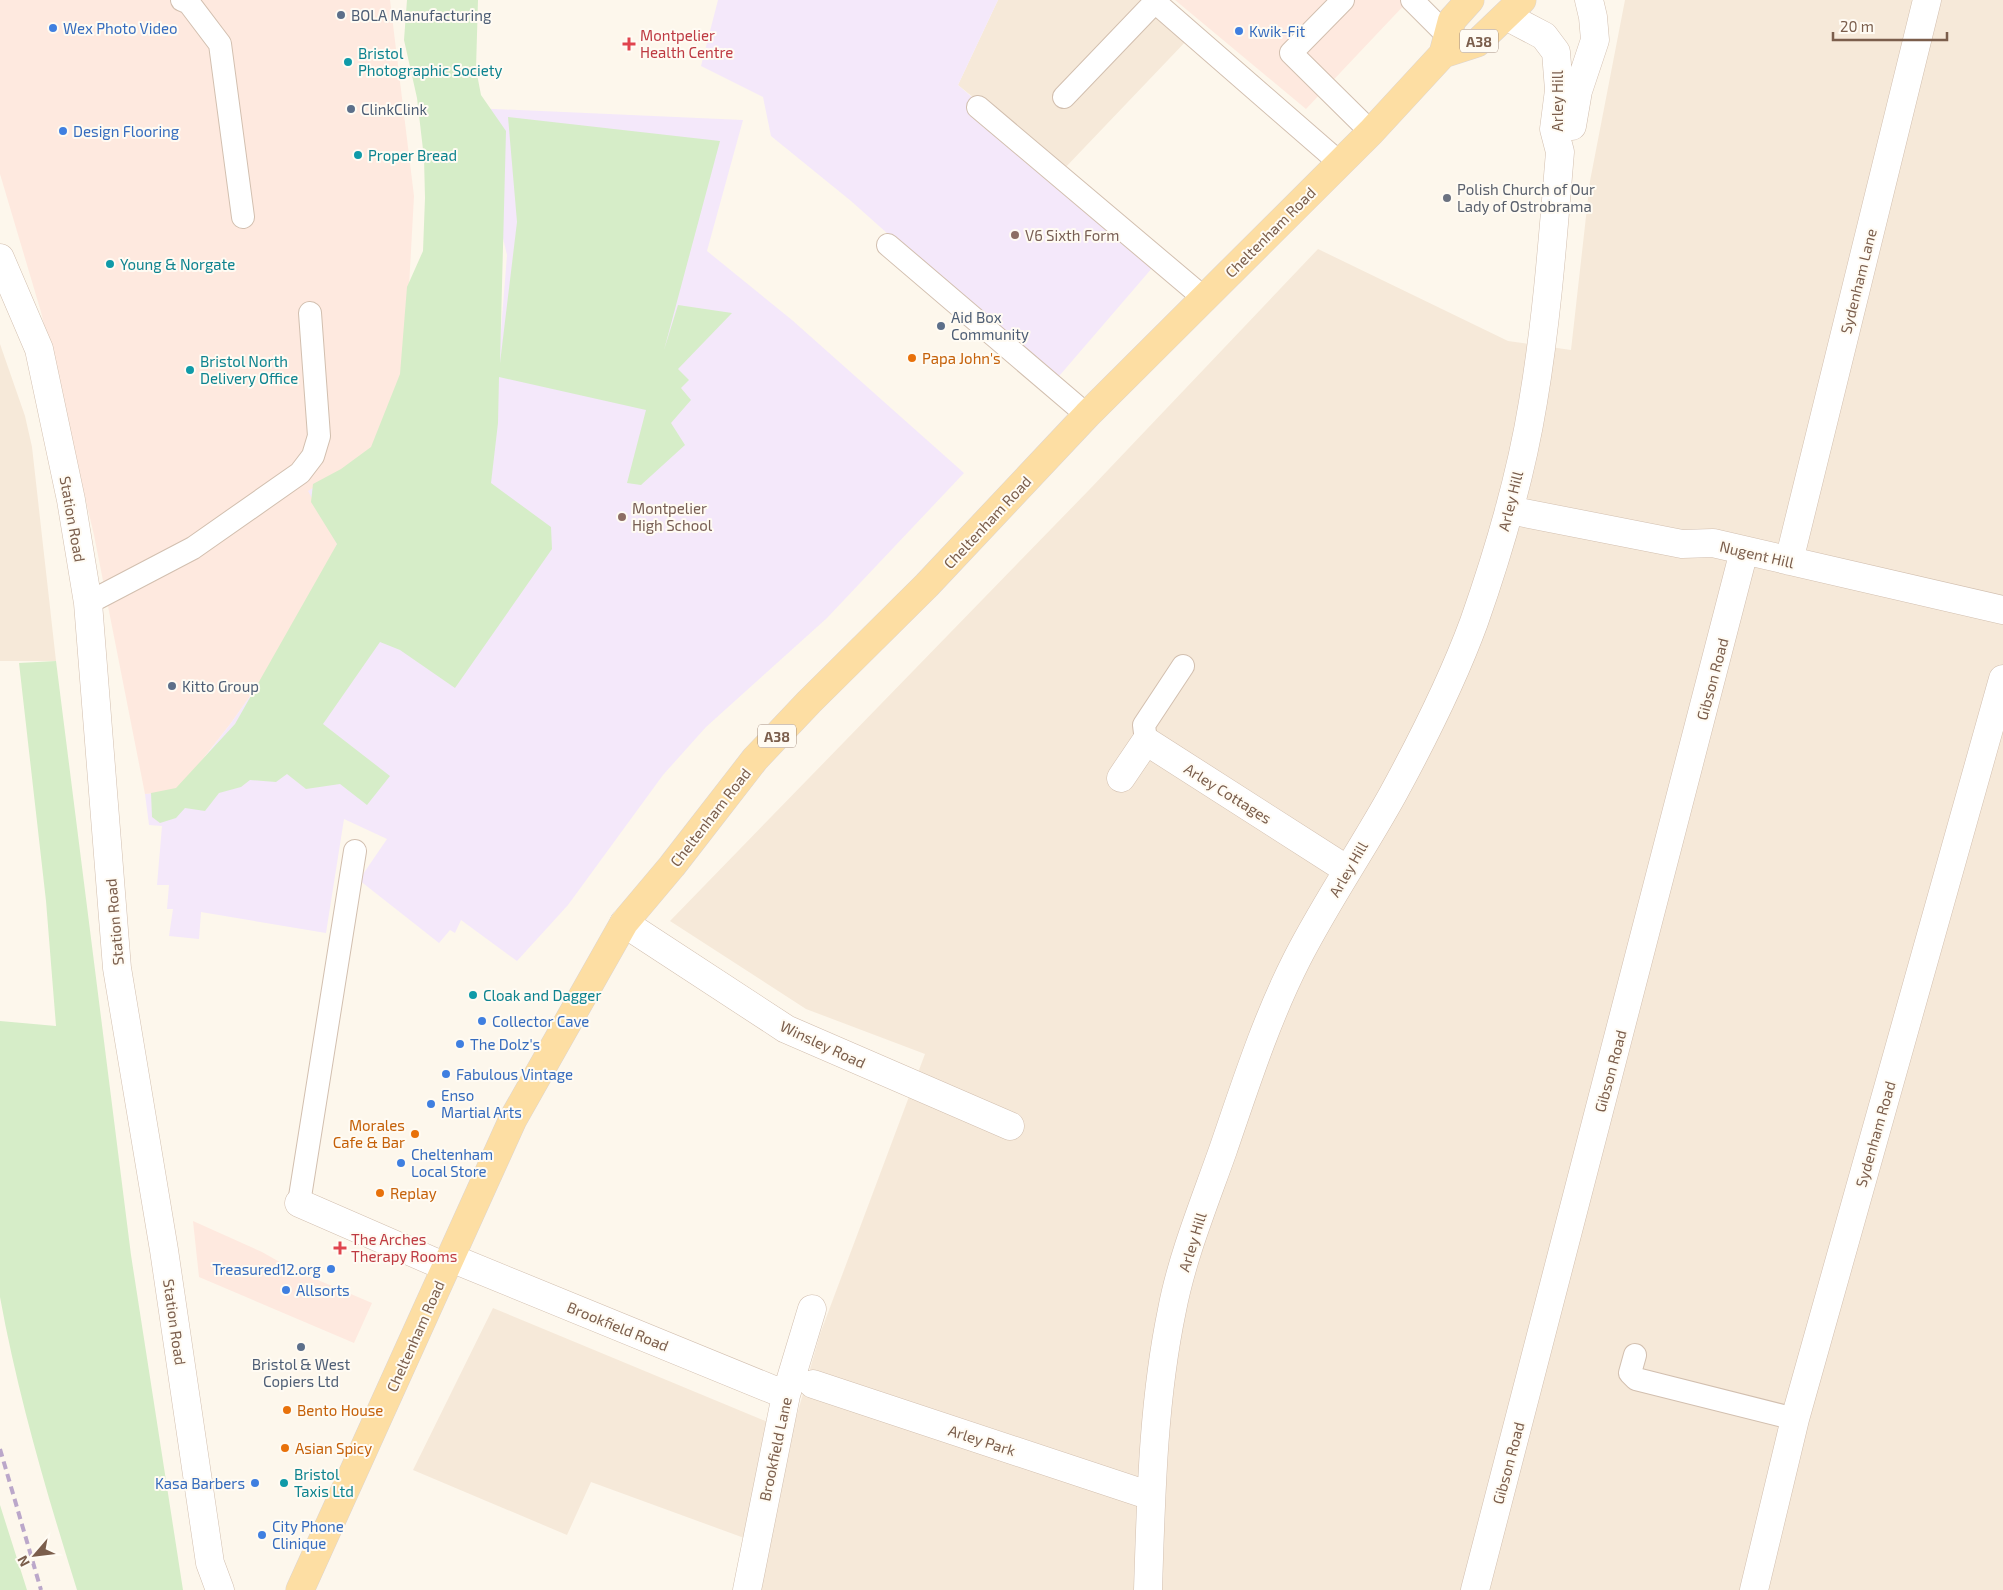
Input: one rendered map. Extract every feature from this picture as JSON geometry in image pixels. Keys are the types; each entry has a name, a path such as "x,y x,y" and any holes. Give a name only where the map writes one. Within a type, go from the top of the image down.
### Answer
{"main road":[{"name":"Cheltenham Road","path":"300,1590 513,1119 624,923 672,866 755,759 809,702 927,585 1087,415 1370,132 1445,45 1452,20 1470,0"},
{"name":"Cheltenham Road","path":"1445,45 1477,43 1514,8"}],"street":[{"name":"Arley Hill","path":"1560,152 1571,136 1578,91 1595,40 1589,0"},
{"name":"Sydenham Lane","path":"1789,562 1928,0"},
{"name":"Arley Hill","path":"1148,1590 1151,1496 1161,1382 1172,1308 1201,1212 1262,1038 1296,960 1346,869 1392,796 1450,681 1474,621 1509,510 1533,405 1548,297 1560,152 1554,129 1559,90 1556,52 1544,36 1514,8"},
{"name":"Station Road","path":"0,258 39,349 71,500 88,603 117,968 164,1250 210,1563 220,1590"},
{"name":"Nugent Hill","path":"1509,510 1682,544 1713,543 2003,610"},
{"name":"Gibson Road","path":"1475,1590 1744,551"},
{"name":"Sydenham Road","path":"1754,1590 1796,1419 2003,680"},
{"name":"Arley Cottages","path":"1146,741 1346,869"},
{"path":"1121,778 1146,741"},
{"name":"Winsley Road","path":"624,923 786,1029 1010,1126"},
{"name":"Brookfield Road","path":"299,1203 786,1396"},
{"name":"Brookfield Lane","path":"747,1590 786,1396 812,1309"},
{"name":"Arley Park","path":"813,1384 1151,1496"}],"lane":[{"path":"182,0 189,3 220,44 243,217"},
{"path":"1343,0 1291,53 1370,132"},
{"path":"1412,0 1445,45"},
{"path":"1064,98 1155,2 1340,163"},
{"path":"978,107 1204,298"},
{"path":"888,245 1087,415"},
{"path":"88,603 193,548 300,473 312,456 320,436 310,313"},
{"path":"1146,741 1144,725 1183,666"},
{"path":"299,1203 355,851"},
{"path":"1635,1355 1630,1373 1634,1378 1796,1419"}],"shaded area":[{"path":"0,0 390,0 414,196 401,432 337,544 297,630 231,723 177,792 145,794 94,535 41,312 0,174"},
{"path":"718,0 998,0 958,85 1159,260 1054,382 851,201 771,136 763,97 701,66"},
{"path":"998,0 1162,0 1189,38 1063,170 958,85"},
{"path":"1175,0 1409,0 1306,109"},
{"path":"1625,0 2003,0 2003,1590 737,1590 747,1539 591,1482 567,1535 413,1470 493,1308 792,1432 820,1334 925,1054 806,1009 670,921 1089,490 1318,249 1508,341 1571,350 1590,181"},
{"name":"Montpelier High School","path":"472,108 743,120 707,251 792,320 964,473 827,618 706,727 663,775 568,905 517,961 461,920 455,933 450,930 439,943 359,880 387,839 344,819 326,933 201,912 199,939 169,936 173,909 167,909 169,885 157,885 162,826 149,825 145,794 178,792 231,723 297,630 337,544 308,491 401,432 494,417 507,255"},
{"path":"0,344 25,416 32,447 56,661 0,661"},
{"name":"Allsorts","path":"193,1221 262,1252 292,1269 372,1303 354,1343 199,1277"}],"green space":[{"path":"407,0 478,0 476,69 481,95 506,131 500,363 517,222 508,117 720,141 664,350 678,305 732,313 678,369 689,380 681,388 691,400 671,423 685,445 641,485 627,483 646,410 499,377 498,423 491,483 551,527 552,549 455,688 400,650 380,642 323,724 390,776 367,805 340,784 306,789 287,774 276,782 250,780 241,787 219,793 205,811 185,808 176,818 160,823 152,817 151,793 176,788 235,724 337,544 311,502 313,484 341,469 371,447 400,374 407,287 423,251 425,198 424,158 417,98 404,40"},
{"path":"56,661 131,1255 183,1590 77,1590 34,1445 15,1371 0,1297 0,1021 56,1026 46,901 19,663"},
{"path":"0,1505 27,1590 0,1590"}],"railway":[{"path":"0,1449 41,1590"}],"place":[{"name":"BOLA Manufacturing","path":"341,15"},
{"name":"Wex Photo Video","path":"53,28"},
{"name":"Kwik-Fit","path":"1239,31"},
{"name":"Montpelier Health Centre","path":"629,44"},
{"name":"Bristol Photographic Society","path":"348,62"},
{"name":"ClinkClink","path":"351,109"},
{"name":"Design Flooring","path":"63,131"},
{"name":"Proper Bread","path":"358,155"},
{"name":"Polish Church of Our Lady of Ostrobrama","path":"1447,198"},
{"name":"V6 Sixth Form","path":"1015,235"},
{"name":"Young & Norgate","path":"110,264"},
{"name":"Aid Box Community","path":"941,326"},
{"name":"Papa John's","path":"912,358"},
{"name":"Bristol North Delivery Office","path":"190,370"},
{"name":"Montpelier High School","path":"622,517"},
{"name":"Kitto Group","path":"172,686"},
{"name":"Cloak and Dagger","path":"473,995"},
{"name":"Collector Cave","path":"482,1021"},
{"name":"The Dolz's","path":"460,1044"},
{"name":"Fabulous Vintage","path":"446,1074"},
{"name":"Enso Martial Arts","path":"431,1104"},
{"name":"Morales Cafe & Bar","path":"415,1134"},
{"name":"Cheltenham Local Store","path":"401,1163"},
{"name":"Replay","path":"380,1193"},
{"name":"The Arches Therapy Rooms","path":"340,1248"},
{"name":"Treasured12.org","path":"331,1269"},
{"name":"Allsorts","path":"286,1290"},
{"name":"Bristol & West Copiers Ltd","path":"301,1347"},
{"name":"Bento House","path":"287,1410"},
{"name":"Asian Spicy","path":"285,1448"},
{"name":"Kasa Barbers","path":"255,1483"},
{"name":"Bristol Taxis Ltd","path":"284,1483"},
{"name":"City Phone Clinique","path":"262,1535"}]}
